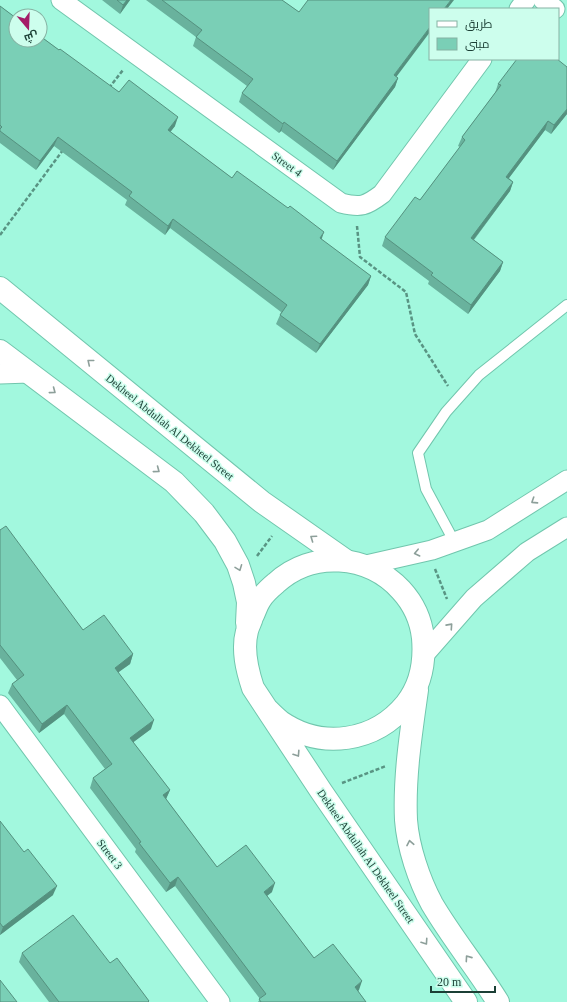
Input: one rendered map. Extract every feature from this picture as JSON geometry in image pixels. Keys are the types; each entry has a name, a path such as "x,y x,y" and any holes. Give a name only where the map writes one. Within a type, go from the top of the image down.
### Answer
{"street":[{"name":"Street 4","path":"61,0 341,203 355,206"},
{"path":"520,8 526,0"},
{"path":"543,0 554,8"},
{"path":"559,12 567,18"},
{"path":"355,206 370,203 382,194 481,60"},
{"name":"Dekheel Abdullah Al Dekheel Street","path":"0,288 262,502 345,560"},
{"path":"0,351 174,482 204,513 225,541 238,565 248,602 245,653 248,673 253,688 268,710 280,721 297,731 312,736 332,739 349,738 368,733 383,725 398,713 418,683"},
{"path":"0,374 29,373"},
{"path":"366,565 432,550 488,530 567,480"},
{"path":"424,655 474,598 527,552 567,527"},
{"path":"246,631 259,601 267,590 282,577 295,569 327,560 345,560 366,565 391,579 410,600 422,626 424,655 418,683 408,759 406,821 413,855 420,879 432,903 498,1002"},
{"name":"Street 3","path":"0,706 220,1002"},
{"name":"Dekheel Abdullah Al Dekheel Street","path":"268,710 321,791 466,1002"}],"lane":[{"path":"455,543 426,489 418,453 446,412 479,375 567,305"}],"path":[{"path":"107,91 135,54"},
{"path":"0,235 65,147"},
{"path":"355,206 360,257 406,292 415,334 457,400"},
{"path":"238,565 258,556 285,518"},
{"path":"432,550 435,572 449,603 461,614"},
{"path":"321,791 384,766 408,759"}],"building":[{"path":"117,0 127,0 123,5"},
{"path":"162,0 282,0 299,12 308,0 451,0 445,8 429,8 429,28 394,75 398,78 337,161 284,122 283,124 242,93 253,79 196,37 202,30"},
{"path":"0,6 8,12 8,48 48,48 48,42 119,92 129,80 178,117 168,130 232,178 237,171 288,208 290,206 324,232 320,238 371,276 320,344 280,315 287,305 173,219 168,226 129,196 132,192 58,137 40,161 0,131 2,127 0,125"},
{"path":"516,60 558,60 567,67 567,109 554,125 548,121 506,177 513,182 471,238 503,262 471,305 431,275 433,273 385,237 415,197 420,200 465,140 462,137 501,85 498,84"},
{"path":"6,526 83,630 104,615 133,654 115,668 154,720 130,738 170,790 163,795 217,867 246,845 275,883 264,892 314,958 333,944 362,981 355,987 366,1002 261,1002 259,999 266,994 178,877 170,883 139,843 141,842 93,778 112,764 67,705 42,724 12,684 24,675 0,645 0,530"},
{"path":"0,821 24,852 28,849 57,886 3,927 0,923"},
{"path":"73,915 110,963 117,958 149,1001 148,1002 59,1002 22,953"},
{"path":"0,980 17,1002 0,1002"}]}
